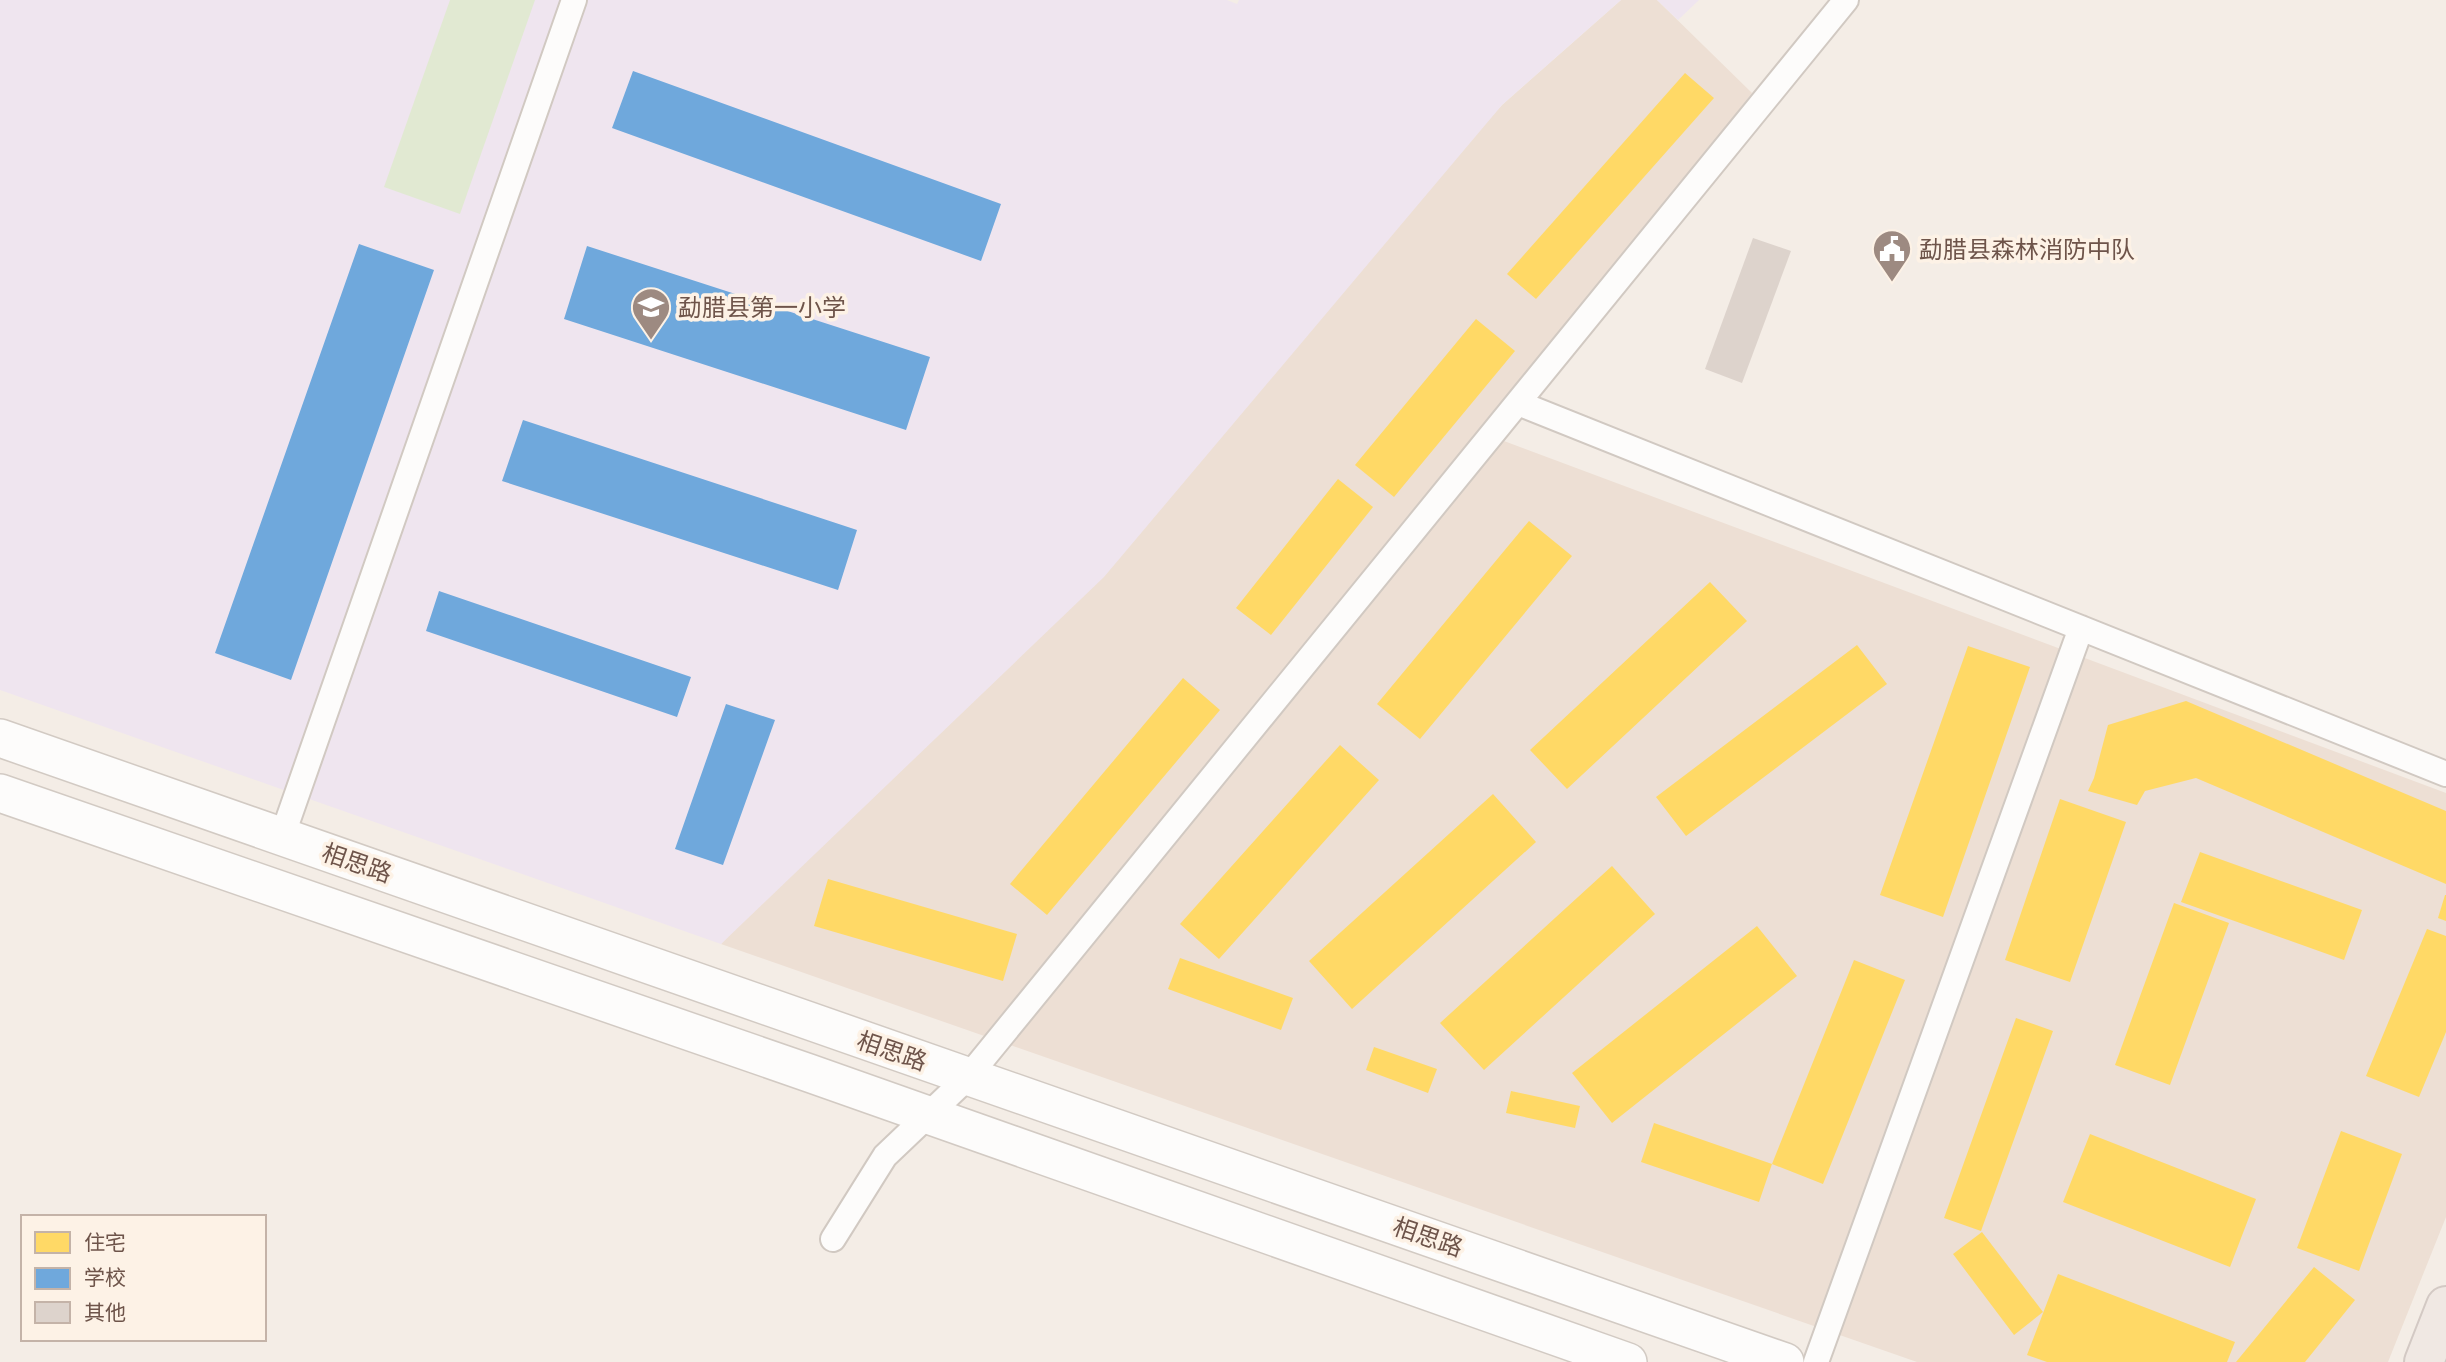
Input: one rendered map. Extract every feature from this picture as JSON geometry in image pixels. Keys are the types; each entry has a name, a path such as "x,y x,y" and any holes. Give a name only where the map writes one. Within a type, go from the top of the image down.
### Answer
{"highway":[{"path":"2424,1362 2446,1306"}],"main road":[{"name":"相思路","path":"0,738 1786,1362"},
{"name":"相思路","path":"0,793 928,1115 1628,1362"}],"street":[{"path":"282,837 574,0"},
{"path":"833,1239 885,1156 968,1077 1846,0"},
{"path":"1518,403 2446,774"},
{"path":"1816,1362 2081,628"}],"shaded area":[{"name":"勐腊县第一小学","path":"0,0 1227,0 1237,4 1239,0 1621,0 1502,105 1104,577 721,944 0,690"},
{"path":"1621,0 1657,0 1752,93 1488,435 2446,793 2446,1217 2388,1362 1917,1362 721,944 1502,105"},
{"path":"1657,0 1699,0 1678,20"}],"green space":[{"path":"450,0 535,0 460,214 384,187"}],"building: 住宅":[{"path":"1685,73 1714,98 1536,299 1507,274"},
{"path":"1476,319 1515,351 1394,497 1355,465"},
{"path":"1338,479 1373,507 1271,635 1236,608"},
{"path":"1529,521 1572,556 1420,739 1377,704"},
{"path":"1710,582 1747,621 1567,789 1530,750"},
{"path":"1857,645 1887,684 1686,836 1656,797"},
{"path":"1968,646 2030,667 1943,917 1880,895"},
{"path":"1183,678 1220,710 1047,915 1010,884"},
{"path":"2186,701 2446,811 2446,884 2196,778 2145,791 2137,805 2088,791 2108,725"},
{"path":"1340,745 1379,780 1219,959 1180,924"},
{"path":"1493,794 1536,842 1352,1009 1309,961"},
{"path":"2060,799 2126,822 2070,982 2005,960"},
{"path":"2200,852 2362,910 2344,960 2181,902"},
{"path":"1612,866 1655,914 1484,1070 1440,1023"},
{"path":"828,879 1017,934 1003,981 814,926"},
{"path":"2446,895 2446,921 2438,918"},
{"path":"2174,903 2229,923 2170,1085 2115,1065"},
{"path":"1757,926 1797,976 1612,1123 1572,1073"},
{"path":"2427,929 2446,936 2446,1032 2419,1097 2366,1076"},
{"path":"1180,958 1293,998 1281,1030 1168,989"},
{"path":"1854,960 1905,980 1823,1184 1772,1164"},
{"path":"2016,1018 2053,1031 1981,1231 1944,1218"},
{"path":"1374,1047 1437,1069 1428,1093 1366,1070"},
{"path":"1511,1091 1580,1106 1575,1128 1506,1113"},
{"path":"1654,1123 1772,1164 1759,1202 1641,1162"},
{"path":"2341,1131 2402,1154 2359,1271 2297,1248"},
{"path":"2090,1134 2256,1199 2230,1267 2063,1202"},
{"path":"1982,1232 2043,1312 2014,1335 1953,1254"},
{"path":"2314,1267 2355,1300 2305,1362 2236,1362"},
{"path":"2058,1274 2235,1342 2227,1362 2047,1362 2027,1355"}],"building: 学校":[{"path":"633,71 1001,204 981,261 612,128"},
{"path":"359,244 434,270 291,680 215,653"},
{"path":"587,246 930,357 906,430 564,319"},
{"path":"523,420 857,530 838,590 502,481"},
{"path":"439,591 691,677 677,717 426,631"},
{"path":"726,704 775,720 723,865 675,849"}],"building: 其他":[{"path":"1753,238 1791,251 1742,383 1705,369"}],"place":[{"name":"勐腊县森林消防中队","path":"1892,283"},
{"name":"勐腊县第一小学","path":"651,341"}]}
